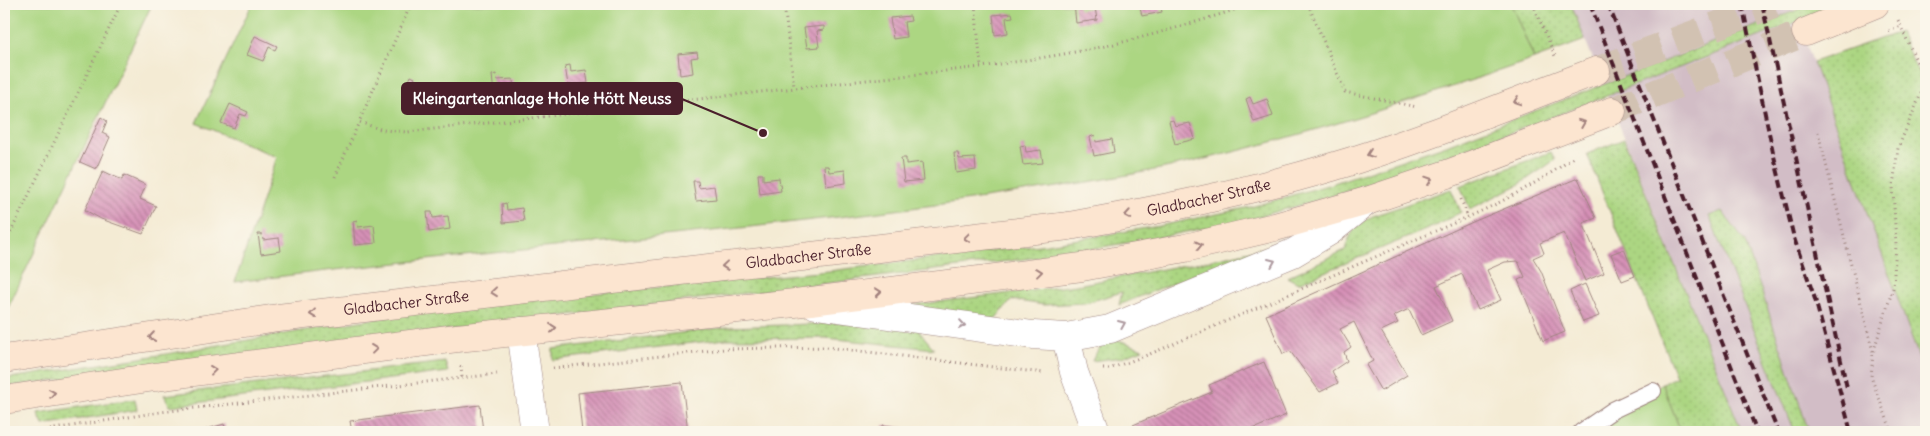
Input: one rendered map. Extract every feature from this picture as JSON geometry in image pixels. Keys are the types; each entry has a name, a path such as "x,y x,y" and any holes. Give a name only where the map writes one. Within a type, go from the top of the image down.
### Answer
{"main road":[{"path":"1806,32 1875,4"},
{"name":"Gladbacher Straße","path":"4,358 278,318 1069,226 1171,208 1249,190 1334,167 1596,71"},
{"path":"4,400 155,377 521,331 795,303 1082,267 1185,248 1275,227 1367,201 1459,170 1612,111"}],"street":[{"path":"795,303 1033,335 1066,337 1110,329 1293,253 1330,231 1367,201"},
{"path":"521,331 535,432"},
{"path":"1066,337 1074,372 1096,432"}],"lane":[{"path":"1581,432 1613,410 1653,391"}],"path":[{"path":"4,246 121,4"},
{"path":"335,177 411,4"},
{"path":"784,4 794,87"},
{"path":"974,4 981,66"},
{"path":"359,122 383,130 408,132 981,66 1056,55 1134,39 1200,22 1252,4"},
{"path":"1308,4 1346,92 1423,108"},
{"path":"1533,4 1557,60"},
{"path":"1892,432 1872,377 1873,353 1892,288 1896,246 1893,186 1898,148 1926,82 1897,19"},
{"path":"1818,132 1873,353"},
{"path":"1074,372 1109,369 1159,350 1506,200 1575,157"}],"shaded area":[{"path":"1571,4 1792,4 1926,377 1926,432 1742,432"}],"green space":[{"path":"4,4 152,4 4,313"},
{"path":"252,4 1511,4 1534,59 1397,105 1305,133 1165,168 1108,179 848,216 322,271 235,282 277,157 196,123"},
{"path":"1511,4 1571,4 1585,40 1534,59"},
{"path":"1813,4 1843,4 1447,156 1336,195 1254,218 1161,237 1049,256 470,327 4,387 4,379 384,317 474,305 829,271 1048,244 1159,226 1251,207 1328,185 1441,147"},
{"path":"1900,32 1926,91 1926,377 1813,62"},
{"path":"1624,139 1742,432 1681,432 1662,383 1676,377 1587,154"},
{"path":"1551,152 1555,160 1520,184 1470,209 1460,186"},
{"path":"1451,189 1461,212 1435,226 1298,283 1287,277 1345,250 1354,230 1362,222 1373,216"},
{"path":"1722,211 1745,242 1809,432 1795,432 1709,216"},
{"path":"1289,242 1219,277 1203,271 1119,305 1122,292 1085,303 1044,305 1012,300 994,320 896,307 1077,285 1201,262"},
{"path":"838,323 915,326 934,349 826,338 726,339 553,360 553,349 728,327"},
{"path":"1113,338 1143,349 1122,357 1092,361 1100,348"},
{"path":"445,362 448,372 170,406 164,395"},
{"path":"1662,383 1681,432 1584,432 1653,389"},
{"path":"135,399 137,410 43,425 38,413"}],"building":[{"path":"1074,4 1078,4 1079,10 1095,7 1097,20 1076,23"},
{"path":"1139,4 1160,4 1162,12 1142,16"},
{"path":"1012,13 1013,17 1006,18 1008,33 995,35 993,15"},
{"path":"910,16 911,21 904,22 906,37 893,39 890,18"},
{"path":"824,26 824,30 817,31 819,47 807,48 804,28"},
{"path":"255,36 277,46 275,50 269,47 263,61 247,55"},
{"path":"697,52 698,57 691,58 693,73 680,75 678,54"},
{"path":"570,65 571,72 586,70 588,83 568,85 565,66"},
{"path":"496,74 497,80 513,79 514,92 494,94 492,75"},
{"path":"411,76 415,78 412,84 426,91 421,103 403,94"},
{"path":"1250,97 1253,104 1267,99 1273,116 1254,122 1246,99"},
{"path":"230,104 248,112 246,116 240,114 234,128 221,123"},
{"path":"101,117 107,121 102,133 110,137 96,169 80,162"},
{"path":"1173,120 1175,126 1190,123 1195,139 1175,144 1169,121"},
{"path":"1095,135 1096,142 1112,139 1114,152 1094,156 1090,137"},
{"path":"1025,145 1026,152 1041,150 1043,163 1023,165 1020,146"},
{"path":"954,153 958,153 959,159 975,158 976,170 956,173"},
{"path":"901,158 906,158 906,164 922,162 924,180 904,182"},
{"path":"824,166 828,166 829,172 845,170 846,183 826,186"},
{"path":"103,171 122,180 124,175 146,185 140,199 156,206 143,234 101,219 85,210"},
{"path":"758,174 763,174 763,180 779,178 781,191 760,194"},
{"path":"1578,178 1596,218 1583,223 1604,273 1585,281 1564,233 1540,243 1544,253 1533,258 1541,271 1565,332 1543,341 1518,280 1525,277 1518,261 1505,262 1487,270 1501,300 1478,310 1462,274 1436,286 1452,321 1421,335 1409,309 1394,316 1398,323 1381,331 1407,375 1381,391 1366,365 1373,361 1354,322 1340,329 1351,347 1344,352 1347,361 1332,371 1338,383 1320,392 1290,351 1283,354 1266,315 1475,221"},
{"path":"693,181 698,181 699,188 714,186 716,199 696,201"},
{"path":"506,203 507,210 522,208 524,221 503,223 502,204"},
{"path":"427,212 432,212 433,218 448,216 450,229 429,232"},
{"path":"357,220 358,227 374,225 376,243 355,245 353,221"},
{"path":"258,234 262,234 263,240 279,238 281,251 261,254"},
{"path":"1624,249 1635,276 1622,281 1611,254"},
{"path":"1585,284 1599,316 1583,322 1570,291"},
{"path":"1264,362 1286,415 1246,432 1136,432 1133,425 1212,392 1209,385"},
{"path":"682,382 688,432 582,432 578,393"},
{"path":"480,405 483,432 352,432 350,421"},
{"path":"224,424 226,432 197,432"},
{"path":"883,425 929,431 929,432 883,432"}],"tunnel":[{"path":"1596,71 1774,4"},
{"path":"1612,111 1806,32"}],"railway":[{"path":"1590,4 1757,432"},
{"path":"1608,4 1778,432"},
{"path":"1742,4 1773,152 1794,238 1815,299 1851,432"},
{"path":"1762,4 1847,388"}],"place":[{"name":"Kleingartenanlage Hohle Hött Neuss","path":"763,133"}]}
